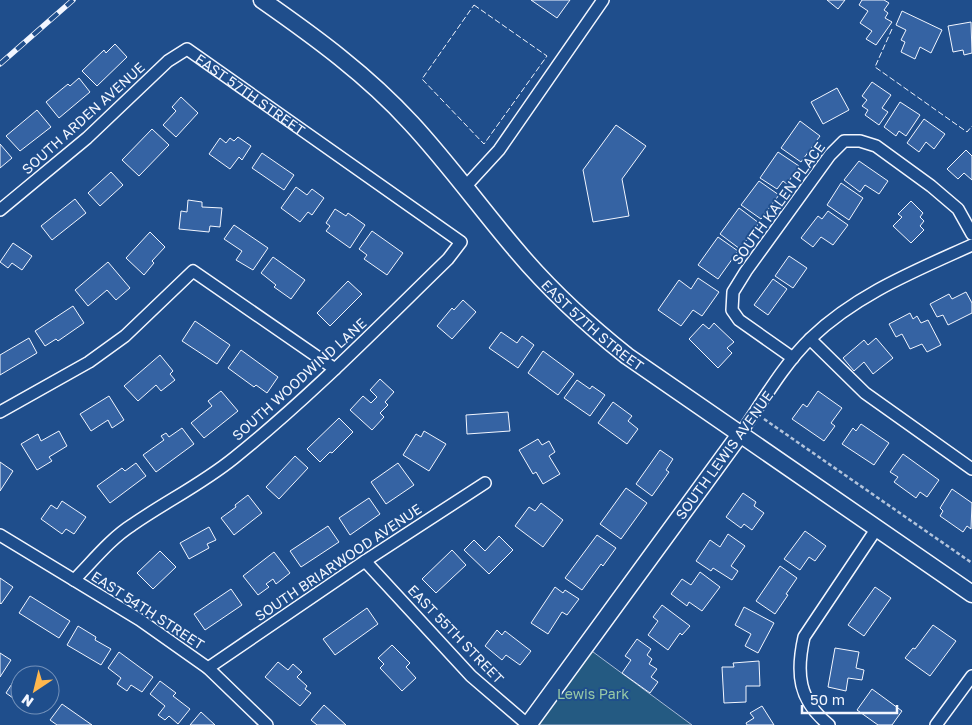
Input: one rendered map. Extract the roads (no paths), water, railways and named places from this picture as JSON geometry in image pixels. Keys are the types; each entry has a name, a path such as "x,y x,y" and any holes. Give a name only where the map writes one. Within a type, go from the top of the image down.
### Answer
{"main road":[{"name":"EAST 57TH STREET","path":"262,0 334,52 386,98 417,129 538,275 608,341 972,594"},
{"name":"SOUTH LEWIS AVENUE","path":"528,725 741,434"}],"street":[{"path":"465,187 499,150 603,0"},
{"name":"SOUTH ARDEN AVENUE","path":"0,210 86,138 168,61 187,50"},
{"name":"EAST 57TH STREET","path":"187,50 461,242"},
{"name":"SOUTH KALEN PLACE","path":"793,358 739,320 732,310 733,292 746,270 830,155 844,141 860,140 876,146 958,208 972,234"},
{"name":"SOUTH WOODWIND LANE","path":"74,580 130,526 197,484 276,424 448,259 461,242"},
{"name":"SOUTH LEWIS AVENUE","path":"741,434 793,358 810,338 832,319 879,288 972,245"},
{"path":"0,412 89,362 125,336 193,271 335,369"},
{"path":"810,338 865,393 972,469"},
{"name":"SOUTH BRIARWOOD AVENUE","path":"208,668 365,561 485,483"},
{"path":"829,725 813,710 801,688 799,677 800,656 804,637 877,528"},
{"name":"EAST 54TH STREET","path":"0,535 140,620 208,668 267,725"},
{"name":"EAST 55TH STREET","path":"365,561 471,676 528,725"},
{"path":"936,725 972,676"}],"railway":[{"path":"0,64 73,0"}],"park label":[{"name":"Lewis Park","path":"593,693"}]}
